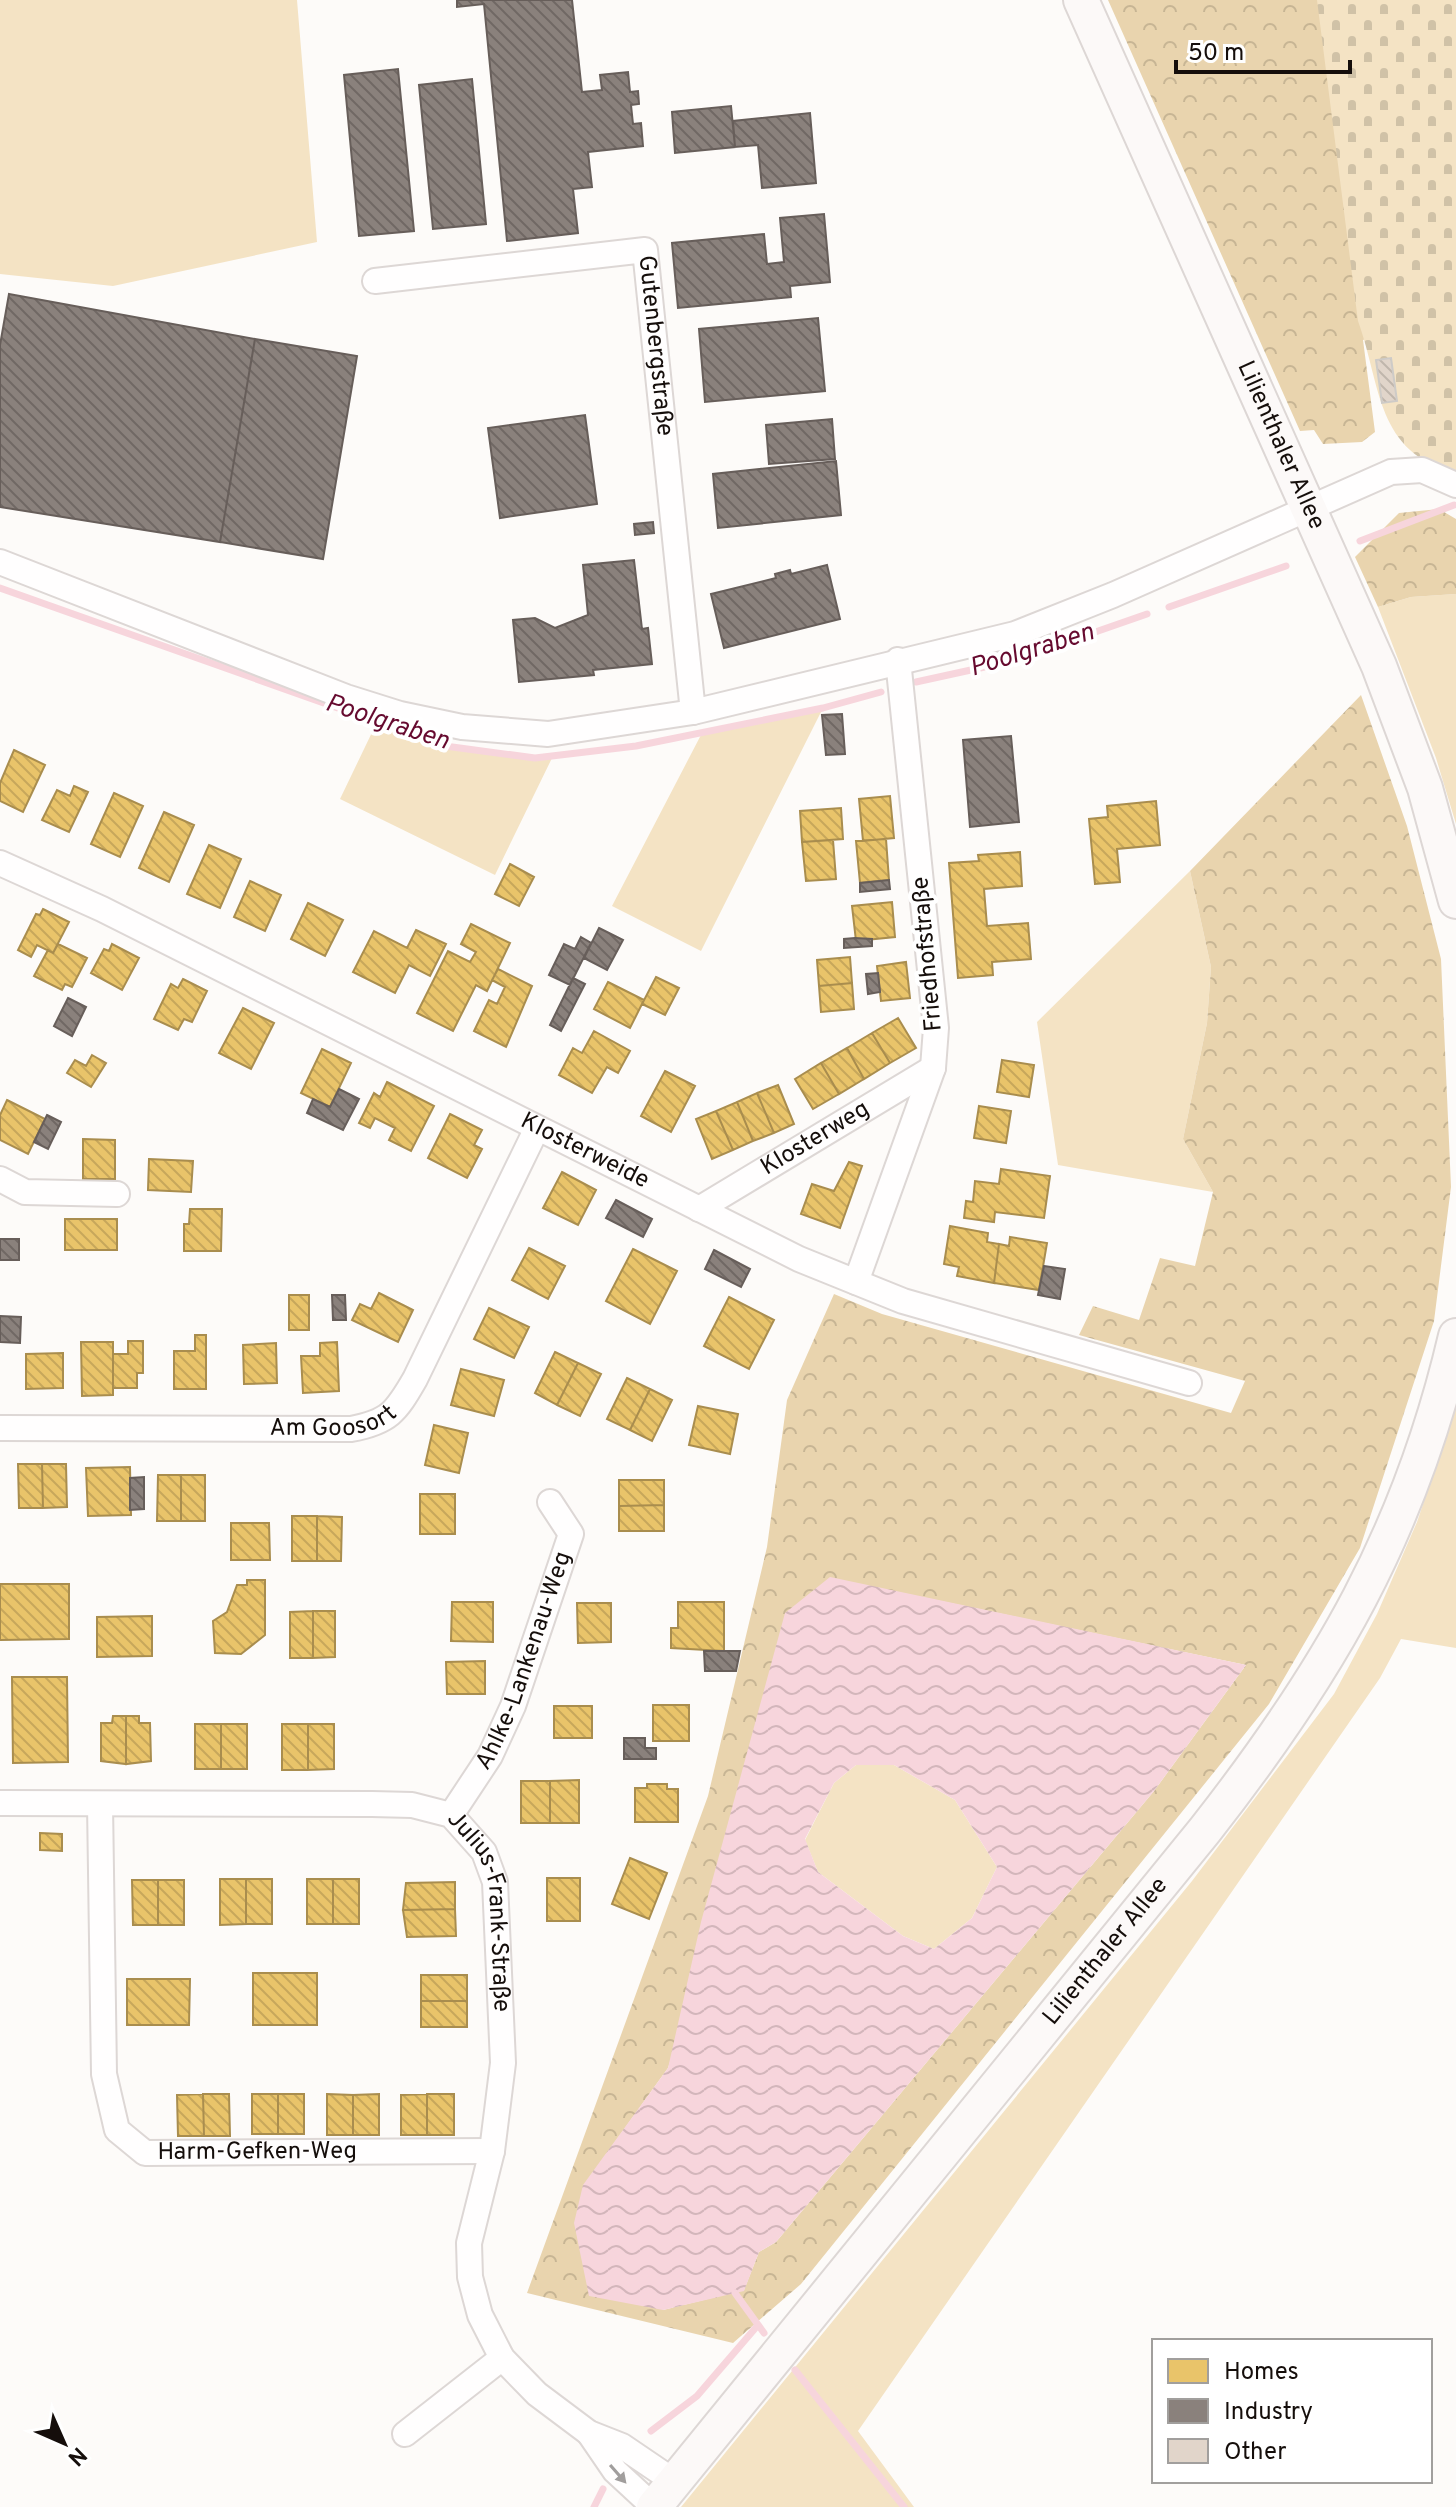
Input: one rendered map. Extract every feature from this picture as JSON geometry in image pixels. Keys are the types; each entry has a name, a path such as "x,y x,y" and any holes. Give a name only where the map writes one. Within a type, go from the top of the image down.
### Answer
{"main road":[{"name":"Lilienthaler Allee","path":"1081,0 1405,729 1438,830 1456,901"},
{"name":"Lilienthaler Allee","path":"661,2499 1205,1830 1290,1718 1343,1634 1398,1523 1426,1448 1456,1336"}],"street":[{"name":"Gutenbergstraße","path":"375,281 645,250 693,712"},
{"path":"0,562 346,697 462,727 548,734 693,712 1015,634 1309,511 1391,472 1422,470 1456,485"},
{"name":"Friedhofstraße","path":"856,1282 933,1068 935,998 898,660"},
{"name":"Klosterweide","path":"0,863 102,909 799,1259 903,1301 1189,1383"},
{"name":"Klosterweg","path":"699,1209 933,1068"},
{"name":"Am Goosort","path":"0,1428 351,1429 380,1424 399,1407 415,1379 537,1128"},
{"path":"0,1179 25,1192 117,1194"},
{"name":"Ahlke-Lankenau-Weg","path":"451,1815 490,1756 513,1706 571,1534 550,1502"},
{"name":"Julius-Frank-Straße","path":"0,1803 412,1805 451,1815 484,1852 495,1882 503,2063 492,2151 470,2229 468,2256 480,2315 502,2358 537,2394 589,2433 622,2446 661,2499"},
{"name":"Harm-Gefken-Weg","path":"100,1804 104,2074 117,2130 145,2153 492,2151"},
{"path":"405,2434 502,2358"}],"green space":[{"path":"0,0 297,0 317,242 113,286 0,274"},
{"path":"1108,0 1332,0 1414,323 1363,340 1375,432 1362,442 1323,444 1314,430 1300,431"},
{"path":"1317,0 1456,0 1456,474 1430,464 1410,450 1396,433 1378,393 1358,321"},
{"path":"1439,509 1456,519 1456,594 1411,597 1378,607 1355,557 1399,513"},
{"path":"1456,594 1456,824 1436,758 1378,607 1411,597"},
{"path":"1361,695 1407,826 1441,959 1451,1187 1434,1321 1360,1548 1269,1704 801,2284 733,2343 527,2293 708,1796 767,1547 787,1400 834,1294 882,1314 1231,1413 1245,1381 1079,1335 1093,1306 1139,1320 1160,1258 1195,1266 1213,1192 1183,1139 1207,1023 1211,967 1190,871","holes":["830,1578 1246,1665 1154,1791 776,2242 759,2252 744,2290 663,2310 584,2185 668,2068"]},
{"path":"823,708 701,951 612,906 702,733"},
{"path":"377,722 464,749 508,756 553,756 495,875 340,799"},
{"path":"1190,871 1211,967 1207,1023 1183,1139 1213,1192 1058,1165 1037,1022"},
{"path":"1456,1406 1456,1648 1401,1639 1380,1678 858,2431 914,2507 681,2507 1192,1881 1334,1694 1377,1614 1417,1522"},
{"path":"856,1765 894,1765 955,1800 997,1867 972,1918 934,1949 903,1936 818,1872 805,1840 834,1783"}],"water":[{"path":"830,1577 1246,1665 1154,1791 776,2242 759,2252 744,2291 663,2310 589,2296 574,2223 583,2185 668,2068 701,1922 785,1613","holes":["856,1765 894,1765 955,1800 997,1867 972,1918 934,1949 903,1936 818,1872 805,1839 834,1783"]}],"building: Homes":[{"path":"14,750 45,765 23,812 0,801 0,783"},
{"path":"74,786 88,792 69,832 42,820 57,790 70,796"},
{"path":"114,793 143,806 120,857 91,844"},
{"path":"890,796 894,838 863,841 859,799"},
{"path":"1156,801 1160,845 1117,849 1120,882 1095,884 1089,819 1108,817 1107,806"},
{"path":"841,808 843,839 802,842 800,811"},
{"path":"164,812 194,825 169,882 139,868"},
{"path":"886,839 889,880 860,883 856,841"},
{"path":"833,840 836,879 806,881 802,842"},
{"path":"209,845 241,859 220,908 187,894"},
{"path":"1020,852 1022,886 984,889 987,926 1028,923 1031,959 992,962 993,975 958,978 949,863 979,861 978,855"},
{"path":"510,864 534,877 519,906 495,894"},
{"path":"250,881 281,895 265,931 234,917"},
{"path":"892,902 895,937 856,941 852,906"},
{"path":"308,903 343,920 325,956 291,939"},
{"path":"43,909 69,922 53,953 37,945 31,957 18,950 36,914 40,915"},
{"path":"471,924 510,943 487,991 476,985 453,1031 417,1013 448,951 470,962 476,952 461,944"},
{"path":"416,930 446,944 430,976 409,965 395,993 353,972 374,931 407,948"},
{"path":"58,944 87,958 72,987 65,984 62,990 34,976 48,950 53,953"},
{"path":"112,944 139,958 122,990 91,973 104,949 109,951"},
{"path":"850,957 852,983 819,986 817,960"},
{"path":"906,962 910,998 881,1001 877,966"},
{"path":"498,969 532,986 506,1047 474,1031 489,1000 497,1004 505,987 492,980"},
{"path":"656,977 679,988 665,1015 642,1004"},
{"path":"183,979 207,991 192,1022 184,1019 178,1030 154,1019 171,984 178,988"},
{"path":"608,982 644,1000 630,1028 594,1009"},
{"path":"852,983 854,1009 821,1012 819,986"},
{"path":"243,1008 274,1023 251,1069 219,1053"},
{"path":"898,1018 916,1048 890,1063 872,1033"},
{"path":"594,1031 630,1051 618,1073 607,1067 592,1093 559,1075 573,1048 582,1053"},
{"path":"872,1033 890,1063 864,1079 847,1048"},
{"path":"847,1048 864,1079 839,1094 821,1063"},
{"path":"322,1049 351,1063 330,1107 301,1093"},
{"path":"92,1055 106,1063 91,1087 67,1073 75,1060 86,1066"},
{"path":"1002,1060 1034,1065 1029,1097 997,1092"},
{"path":"821,1063 839,1094 813,1109 795,1079"},
{"path":"665,1071 695,1086 671,1132 641,1116"},
{"path":"387,1082 434,1106 411,1151 389,1140 395,1128 375,1118 370,1128 359,1123 374,1093 380,1097"},
{"path":"778,1085 794,1124 774,1133 757,1093"},
{"path":"757,1093 774,1133 753,1141 737,1102"},
{"path":"7,1100 45,1119 28,1154 0,1140 0,1115"},
{"path":"737,1102 753,1141 733,1150 716,1111"},
{"path":"979,1106 1011,1111 1006,1143 974,1138"},
{"path":"716,1111 733,1150 712,1159 696,1119"},
{"path":"450,1114 482,1130 474,1145 482,1149 467,1178 428,1158"},
{"path":"83,1139 115,1140 115,1179 83,1179"},
{"path":"149,1159 193,1161 191,1192 148,1190"},
{"path":"849,1162 862,1166 840,1228 801,1214 812,1184 834,1191"},
{"path":"1001,1169 1050,1176 1044,1218 995,1212 994,1222 964,1218 966,1201 973,1202 975,1181 999,1184"},
{"path":"562,1172 596,1190 578,1225 543,1208"},
{"path":"190,1209 222,1209 221,1251 184,1251 184,1224 189,1224"},
{"path":"65,1219 117,1219 117,1250 65,1250"},
{"path":"950,1226 988,1233 987,1242 999,1244 994,1283 957,1276 959,1267 944,1264"},
{"path":"1010,1237 1047,1243 1039,1290 994,1283 999,1244 1009,1246"},
{"path":"529,1248 565,1266 548,1299 512,1280"},
{"path":"633,1249 677,1271 650,1324 606,1301"},
{"path":"379,1293 413,1310 398,1342 352,1320 360,1304 371,1309"},
{"path":"289,1295 309,1295 309,1330 289,1330"},
{"path":"729,1297 774,1320 749,1369 704,1346"},
{"path":"489,1308 529,1327 514,1358 474,1339"},
{"path":"195,1335 206,1335 206,1389 174,1389 174,1351 195,1351"},
{"path":"128,1341 143,1341 143,1373 137,1373 137,1388 113,1388 113,1354 128,1354"},
{"path":"81,1342 113,1342 113,1395 82,1396"},
{"path":"337,1342 339,1391 303,1393 301,1356 320,1356 320,1343"},
{"path":"276,1343 277,1383 244,1384 243,1345"},
{"path":"555,1352 578,1363 557,1405 535,1393"},
{"path":"63,1353 63,1388 26,1389 26,1354"},
{"path":"578,1363 601,1374 580,1416 557,1405"},
{"path":"461,1369 504,1380 494,1416 451,1405"},
{"path":"627,1378 650,1389 630,1430 607,1419"},
{"path":"650,1389 672,1400 652,1441 630,1430"},
{"path":"698,1406 738,1414 730,1454 689,1445"},
{"path":"434,1425 468,1433 459,1473 425,1465"},
{"path":"18,1464 42,1464 43,1508 19,1508"},
{"path":"42,1464 66,1464 67,1507 43,1508"},
{"path":"130,1467 131,1515 88,1516 86,1468"},
{"path":"158,1475 181,1475 181,1521 157,1521"},
{"path":"181,1475 205,1475 205,1521 181,1521"},
{"path":"619,1480 664,1480 664,1505 619,1506"},
{"path":"420,1494 455,1494 455,1534 420,1534"},
{"path":"664,1505 664,1531 619,1531 619,1506"},
{"path":"292,1516 317,1516 317,1561 292,1561"},
{"path":"317,1516 342,1517 341,1561 317,1561"},
{"path":"231,1523 269,1523 270,1560 231,1560"},
{"path":"247,1580 265,1580 265,1635 241,1654 215,1653 213,1621 227,1612 237,1585 247,1585"},
{"path":"0,1584 69,1584 69,1639 0,1640"},
{"path":"452,1602 493,1602 493,1642 451,1641"},
{"path":"678,1602 724,1602 724,1651 671,1648 671,1628 678,1628"},
{"path":"577,1603 611,1603 611,1642 578,1643"},
{"path":"313,1611 313,1658 290,1658 290,1612"},
{"path":"313,1611 335,1611 335,1657 313,1658"},
{"path":"152,1616 152,1656 97,1657 97,1617"},
{"path":"485,1661 485,1694 447,1694 446,1662"},
{"path":"12,1677 67,1677 68,1762 13,1763"},
{"path":"653,1705 689,1705 689,1741 653,1741"},
{"path":"554,1706 592,1706 592,1738 554,1738"},
{"path":"113,1716 126,1716 126,1764 101,1761 101,1723 112,1723"},
{"path":"126,1716 139,1716 139,1723 150,1723 151,1761 126,1764"},
{"path":"195,1724 221,1724 221,1769 195,1769"},
{"path":"221,1724 247,1724 247,1769 221,1769"},
{"path":"282,1724 308,1724 308,1770 282,1770"},
{"path":"308,1724 334,1724 334,1769 308,1770"},
{"path":"579,1780 579,1823 550,1823 550,1781"},
{"path":"521,1781 550,1781 550,1823 521,1823"},
{"path":"647,1784 667,1784 667,1789 678,1789 678,1822 635,1822 635,1788 647,1788"},
{"path":"40,1833 62,1834 62,1851 40,1850"},
{"path":"630,1858 667,1873 649,1919 612,1904"},
{"path":"547,1878 580,1878 580,1921 547,1921"},
{"path":"220,1879 246,1879 246,1924 220,1925"},
{"path":"246,1879 272,1879 272,1924 246,1924"},
{"path":"307,1879 333,1879 333,1924 307,1924"},
{"path":"333,1879 359,1879 359,1924 333,1924"},
{"path":"132,1880 158,1880 158,1925 133,1925"},
{"path":"158,1880 184,1880 184,1925 158,1925"},
{"path":"455,1882 455,1909 403,1910 406,1883"},
{"path":"455,1909 456,1936 407,1937 403,1910"},
{"path":"253,1973 317,1973 317,2025 253,2025"},
{"path":"421,1975 467,1975 467,2001 421,2001"},
{"path":"127,1979 190,1979 189,2025 127,2025"},
{"path":"421,2001 467,2001 467,2027 421,2027"},
{"path":"203,2094 229,2094 230,2136 204,2136"},
{"path":"203,2094 204,2136 178,2136 177,2095"},
{"path":"252,2094 278,2094 278,2134 252,2134"},
{"path":"278,2094 304,2094 304,2134 278,2134"},
{"path":"327,2094 353,2095 353,2135 327,2135"},
{"path":"379,2094 379,2135 353,2135 353,2095"},
{"path":"427,2094 454,2094 454,2135 427,2135"},
{"path":"427,2094 427,2135 401,2135 401,2095"}],"building: Industry":[{"path":"457,0 572,0 582,92 602,90 600,75 628,72 630,92 638,91 639,104 631,105 633,124 641,123 643,146 588,152 592,187 573,189 578,233 507,241 484,4 457,7"},
{"path":"398,69 414,231 359,236 344,75"},
{"path":"472,79 486,224 433,229 419,85"},
{"path":"731,106 735,147 675,153 672,112"},
{"path":"810,113 816,183 762,188 758,145 735,147 733,121"},
{"path":"824,214 830,282 790,286 791,297 678,308 672,243 764,234 767,264 784,262 780,218"},
{"path":"9,294 255,339 220,542 0,507 0,345"},
{"path":"818,318 825,391 705,402 699,329"},
{"path":"255,339 357,356 323,559 220,542"},
{"path":"585,415 597,504 500,518 488,428"},
{"path":"832,419 835,459 769,464 766,425"},
{"path":"836,461 841,515 718,528 713,474"},
{"path":"653,522 654,533 635,535 634,524"},
{"path":"634,560 642,629 648,628 652,664 593,670 594,675 519,682 513,620 535,618 555,628 588,615 583,565"},
{"path":"827,565 840,619 724,648 711,594 776,578 775,574 790,570 791,574"},
{"path":"842,714 845,754 826,755 822,715"},
{"path":"1011,736 1019,822 970,827 963,740"},
{"path":"889,880 890,889 860,892 860,883"},
{"path":"599,928 623,940 607,970 584,958"},
{"path":"581,937 591,943 570,985 549,975 564,944 575,949"},
{"path":"844,939 872,939 872,946 844,948"},
{"path":"878,973 880,992 868,994 866,974"},
{"path":"573,978 585,984 561,1031 550,1025"},
{"path":"68,998 86,1007 72,1036 54,1026"},
{"path":"339,1089 359,1099 343,1130 307,1113 313,1099 330,1107"},
{"path":"47,1115 61,1122 48,1149 34,1142"},
{"path":"616,1200 652,1219 643,1237 606,1218"},
{"path":"0,1239 19,1239 19,1260 0,1260"},
{"path":"714,1250 750,1269 741,1287 705,1269"},
{"path":"1044,1266 1065,1269 1060,1299 1038,1295"},
{"path":"332,1295 345,1295 346,1320 333,1320"},
{"path":"0,1316 21,1317 20,1343 0,1342"},
{"path":"144,1477 144,1509 130,1510 130,1478"},
{"path":"704,1651 740,1651 736,1671 705,1671"},
{"path":"624,1738 645,1738 645,1748 656,1748 656,1759 624,1759"}],"building: Other":[{"path":"1391,358 1397,401 1382,403 1376,360"}],"waterway":[{"name":"Poolgraben","path":"1360,541 1454,505"},
{"name":"Poolgraben","path":"1169,607 1286,566"},
{"name":"Poolgraben","path":"0,588 445,746 535,758 636,746 823,708 881,692"},
{"name":"Poolgraben","path":"916,682 1012,661 1147,614"},
{"path":"735,2293 764,2333"},
{"path":"651,2431 697,2396 758,2325"},
{"path":"795,2370 904,2507"},
{"path":"594,2507 603,2489"}]}
